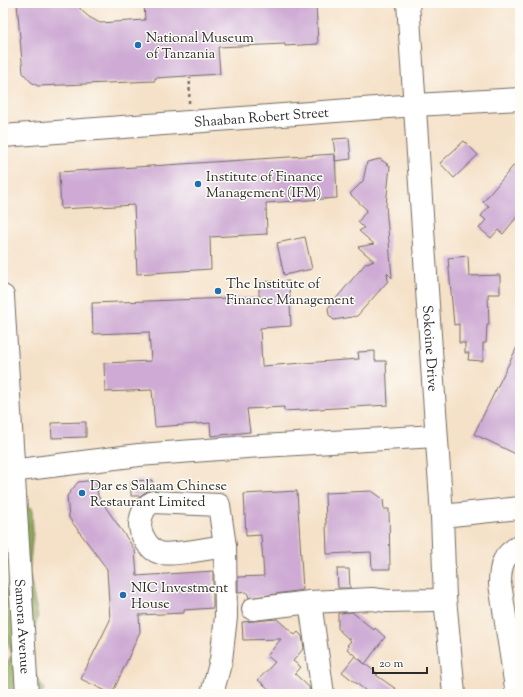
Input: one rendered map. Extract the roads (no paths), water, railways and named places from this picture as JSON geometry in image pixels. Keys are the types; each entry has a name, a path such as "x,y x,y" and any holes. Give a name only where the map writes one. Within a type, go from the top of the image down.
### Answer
{"street":[{"name":"Sokoine Drive","path":"408,3 416,105 442,516 445,598 454,694"},
{"name":"Shaaban Robert Street","path":"3,136 416,105 520,99"},
{"name":"Samora Avenue","path":"3,296 8,472 27,694"},
{"path":"8,472 139,455 436,436"},
{"path":"442,516 520,508"},
{"path":"212,694 221,660 226,616 224,546"},
{"path":"517,694 500,584 500,568 507,554 520,546"},
{"path":"253,609 310,602 433,600 445,598"},
{"path":"310,602 323,694"}],"place":[{"name":"National Museum of Tanzania","path":"138,45"},
{"name":"Institute of Finance Management (IFM)","path":"198,184"},
{"name":"The Institute of Finance Management","path":"218,291"},
{"name":"Dar es Salaam Chinese Restaurant Limited","path":"82,493"},
{"name":"NIC Investment House","path":"123,595"}]}
